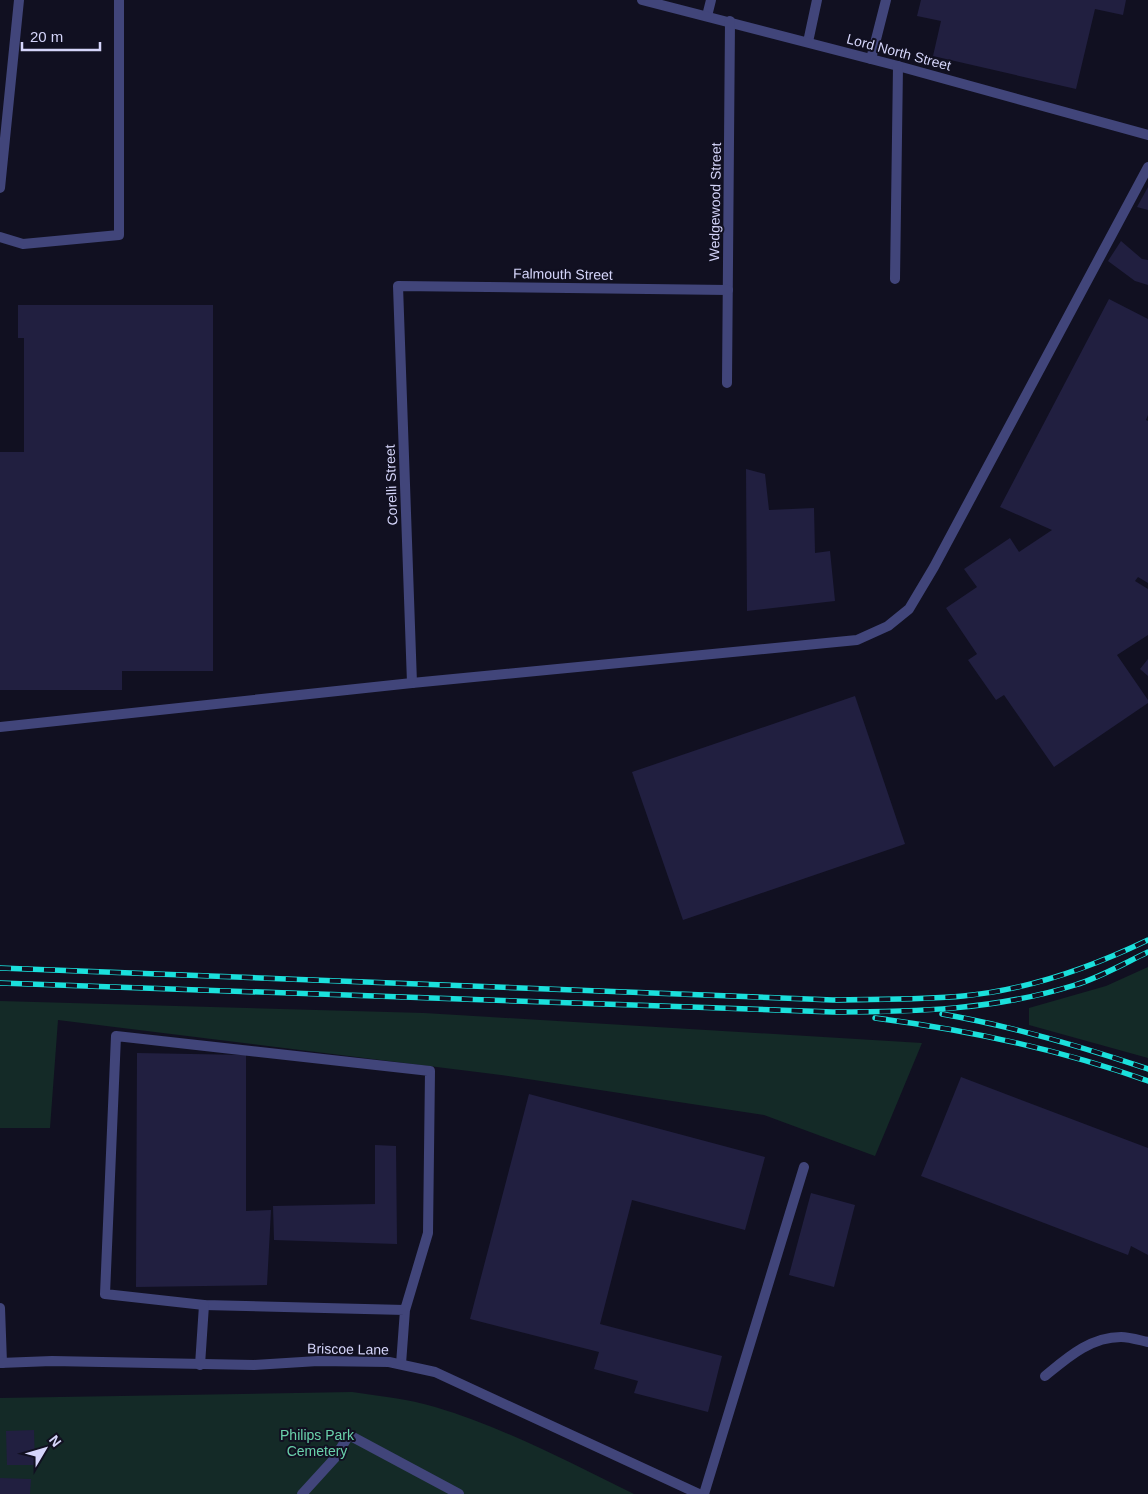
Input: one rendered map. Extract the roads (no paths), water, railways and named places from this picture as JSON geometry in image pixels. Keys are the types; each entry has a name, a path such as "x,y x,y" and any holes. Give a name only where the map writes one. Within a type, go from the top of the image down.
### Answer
{"street":[{"path":"0,188 19,0"},
{"path":"0,237 23,244 119,235 120,0"},
{"name":"Lord North Street","path":"642,0 730,21 1148,135"},
{"path":"707,16 711,0"},
{"path":"808,42 817,0"},
{"path":"871,59 886,0"},
{"name":"Wedgewood Street","path":"727,383 730,21"},
{"path":"895,279 898,66"},
{"path":"0,727 857,640 888,626 910,609 934,567 1148,167"},
{"name":"Falmouth Street","path":"398,286 728,290"},
{"name":"Corelli Street","path":"398,286 412,684"},
{"path":"401,1364 406,1310 428,1233 430,1070 116,1036 105,1294 204,1306 406,1310"},
{"path":"704,1494 804,1168"},
{"path":"200,1365 204,1306"},
{"path":"0,1308 1,1363"},
{"path":"1045,1376 1070,1356 1094,1341 1121,1336 1148,1342"},
{"name":"Briscoe Lane","path":"1,1363 52,1361 254,1365 318,1361 389,1362 401,1364 435,1372 699,1494"},
{"path":"302,1494 334,1460 349,1435 459,1494"}],"railway":[{"path":"0,968 833,1000 914,999 963,996 1011,989 1058,976 1104,960 1148,940"},
{"path":"0,983 833,1012 894,1011 955,1008 1015,1000 1075,985 1112,970 1148,952"},
{"path":"942,1014 1046,1037 1148,1069"},
{"path":"875,1018 944,1028 1013,1042 1081,1059 1148,1081"}],"park label":[{"name":"Philips Park Cemetery","path":"317,1444"}]}
